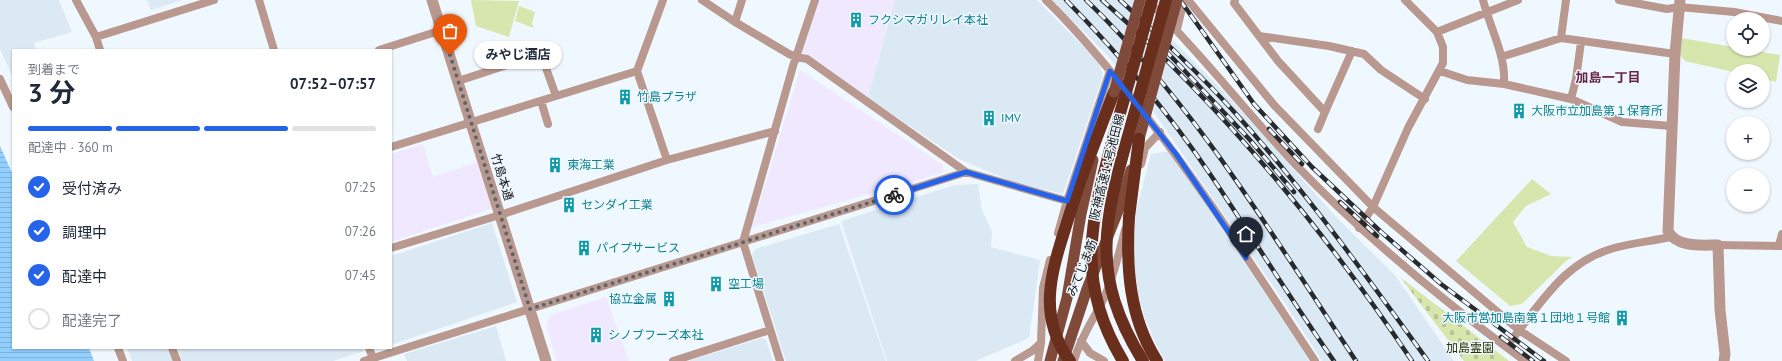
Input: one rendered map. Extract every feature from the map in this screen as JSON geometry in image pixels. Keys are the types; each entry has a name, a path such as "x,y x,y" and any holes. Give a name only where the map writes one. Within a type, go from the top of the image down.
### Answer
{"highway":[{"name":"阪神高速11号池田線","path":"1123,361 1103,320 1096,299 1092,279 1091,233 1100,186 1152,0"},
{"name":"阪神高速11号池田線","path":"1143,361 1127,334 1112,294 1107,266 1106,230 1116,176 1166,0"},
{"path":"1073,360 1058,341 1053,327 1049,300 1051,285 1060,246 1080,178 1114,92"},
{"path":"1139,139 1131,197 1127,243 1129,282 1137,319 1144,337 1157,361"}],"main road":[{"name":"みてじま筋","path":"1050,361 1067,298 1086,189 1140,0"},
{"name":"みてじま筋","path":"1063,361 1087,289 1120,206 1177,0"}],"street":[{"path":"76,0 96,37 100,49"},
{"path":"96,37 214,0"},
{"path":"259,0 274,49"},
{"name":"竹島本通","path":"432,0 546,361"},
{"path":"663,0 637,71 667,160"},
{"path":"702,0 735,22 796,57 807,59 966,172 1067,201"},
{"path":"735,22 742,0"},
{"path":"780,361 743,242 796,57 815,0"},
{"path":"1046,0 1110,71 1160,132 1315,361"},
{"path":"1146,0 1177,29 1295,164 1359,228 1475,324 1524,361"},
{"path":"1177,29 1184,0"},
{"path":"1188,0 1274,105 1373,207 1519,330 1566,361"},
{"path":"1235,0 1234,3 1278,61 1325,112"},
{"path":"1359,228 1373,207 1408,128 1440,70 1444,57 1437,32 1405,0"},
{"path":"1483,0 1501,57 1505,75 1504,84"},
{"path":"1437,32 1518,0"},
{"path":"1561,38 1566,0"},
{"path":"1619,0 1667,9 1680,3 1782,21"},
{"path":"1671,238 1667,225 1675,54 1680,3"},
{"path":"382,49 442,30"},
{"path":"1259,36 1364,54 1381,70 1425,99"},
{"path":"1501,57 1561,38 1580,42 1675,54"},
{"path":"1571,99 1576,78 1580,42"},
{"path":"1318,129 1352,51"},
{"path":"458,81 541,54 556,96"},
{"path":"1440,70 1467,80 1504,84 1571,99 1622,122 1671,126"},
{"path":"392,147 637,71"},
{"path":"1039,358 1043,288 1067,201 1110,71"},
{"path":"0,79 12,105"},
{"path":"541,101 548,124"},
{"path":"392,248 500,216 667,160 775,131"},
{"path":"1073,360 1081,341 1104,297 1112,275 1144,148 1160,132"},
{"path":"364,361 373,360 966,172"},
{"path":"1506,347 1549,290 1578,264 1613,248 1671,238 1680,242 1718,245 1781,245 1782,234"},
{"path":"1718,245 1720,310 1725,354 1724,361"},
{"path":"673,361 770,330"},
{"path":"1081,341 1090,353 1104,361"},
{"path":"1015,361 1032,351 1041,343"},
{"path":"118,349 123,361"},
{"path":"172,349 177,361"},
{"path":"369,349 373,360"}],"shaded area":[{"path":"0,0 59,0 72,32 34,43 36,49 12,49 12,76 0,49"},
{"path":"147,0 182,0 151,10"},
{"path":"819,0 895,0 868,98 800,51"},
{"name":"IMV","path":"895,0 1037,0 1099,62 1103,76 1063,194 1011,181 959,159 868,98"},
{"path":"1052,0 1133,0 1227,95 1337,218 1395,275 1454,361 1322,361 1286,305 1153,111 1107,55"},
{"path":"800,70 943,165 943,173 752,227"},
{"path":"423,144 433,177 477,162 493,208 392,242 392,154"},
{"path":"1170,151 1310,361 1165,361 1145,318 1138,295 1134,258 1134,240 1136,211 1151,154"},
{"path":"978,184 982,210 992,232 991,247 1040,260 1029,338 976,361 887,361 841,221 955,185"},
{"path":"492,223 517,302 392,345 392,256"},
{"path":"839,224 886,361 786,361 752,255 755,249"},
{"path":"606,297 629,361 557,361 546,325 551,315"},
{"path":"496,326 506,361 407,361 404,354"},
{"path":"762,338 766,340 773,361 688,361"},
{"path":"127,349 169,349 174,361 132,361"},
{"path":"177,349 363,349 364,351 333,361 182,361"}],"green space":[{"path":"471,0 519,1 509,37 476,26"},
{"path":"519,6 535,12 532,24 534,28 515,21"},
{"path":"1682,38 1726,46 1726,56 1770,56 1770,53 1780,55 1776,82 1770,81 1770,64 1726,64 1726,70 1685,61 1680,55"},
{"path":"1532,179 1551,194 1526,206 1513,222 1527,247 1551,256 1573,257 1567,260 1522,304 1510,306 1456,261"},
{"name":"加島霊園","path":"1400,277 1509,361 1464,361"}],"water":[{"path":"0,146 12,173 12,349 89,349 94,361 0,361"}],"railway":[{"path":"1066,0 1124,62 1177,128 1210,174 1302,315 1334,361"},
{"path":"1086,0 1126,41 1163,83 1198,128 1263,219 1356,361"},
{"path":"1102,0 1146,40 1188,82 1269,171 1343,264 1379,312 1412,361"},
{"path":"1120,0 1209,85 1263,144 1336,235 1428,361"},
{"path":"1180,0 1254,104 1312,167 1380,231 1441,284 1544,361"},
{"path":"1165,50 1250,140 1294,192"},
{"path":"1269,129 1302,164"},
{"path":"1340,202 1377,236"},
{"path":"1501,337 1533,361"}],"way so far":[{"path":"450,55 530,309 894,195"}],"place":[{"name":"フクシマガリレイ本社","path":"856,20"},
{"name":"みやじ酒店","path":"450,55"},
{"name":"竹島プラザ","path":"625,97"},
{"name":"大阪市立加島第１保育所","path":"1519,111"},
{"name":"IMV","path":"989,118"},
{"name":"東海工業","path":"555,165"},
{"name":"センダイ工業","path":"569,205"},
{"name":"パイプサービス","path":"584,248"},
{"name":"空工場","path":"716,284"},
{"name":"協立金属","path":"669,299"},
{"name":"大阪市営加島南第１団地１号館","path":"1622,318"},
{"name":"シノブフーズ本社","path":"596,335"}],"district":[{"name":"加島一丁目","path":"1608,77"}],"route":[{"path":"894,195 966,172 1067,201 1110,71 1160,132 1246,258"}]}
